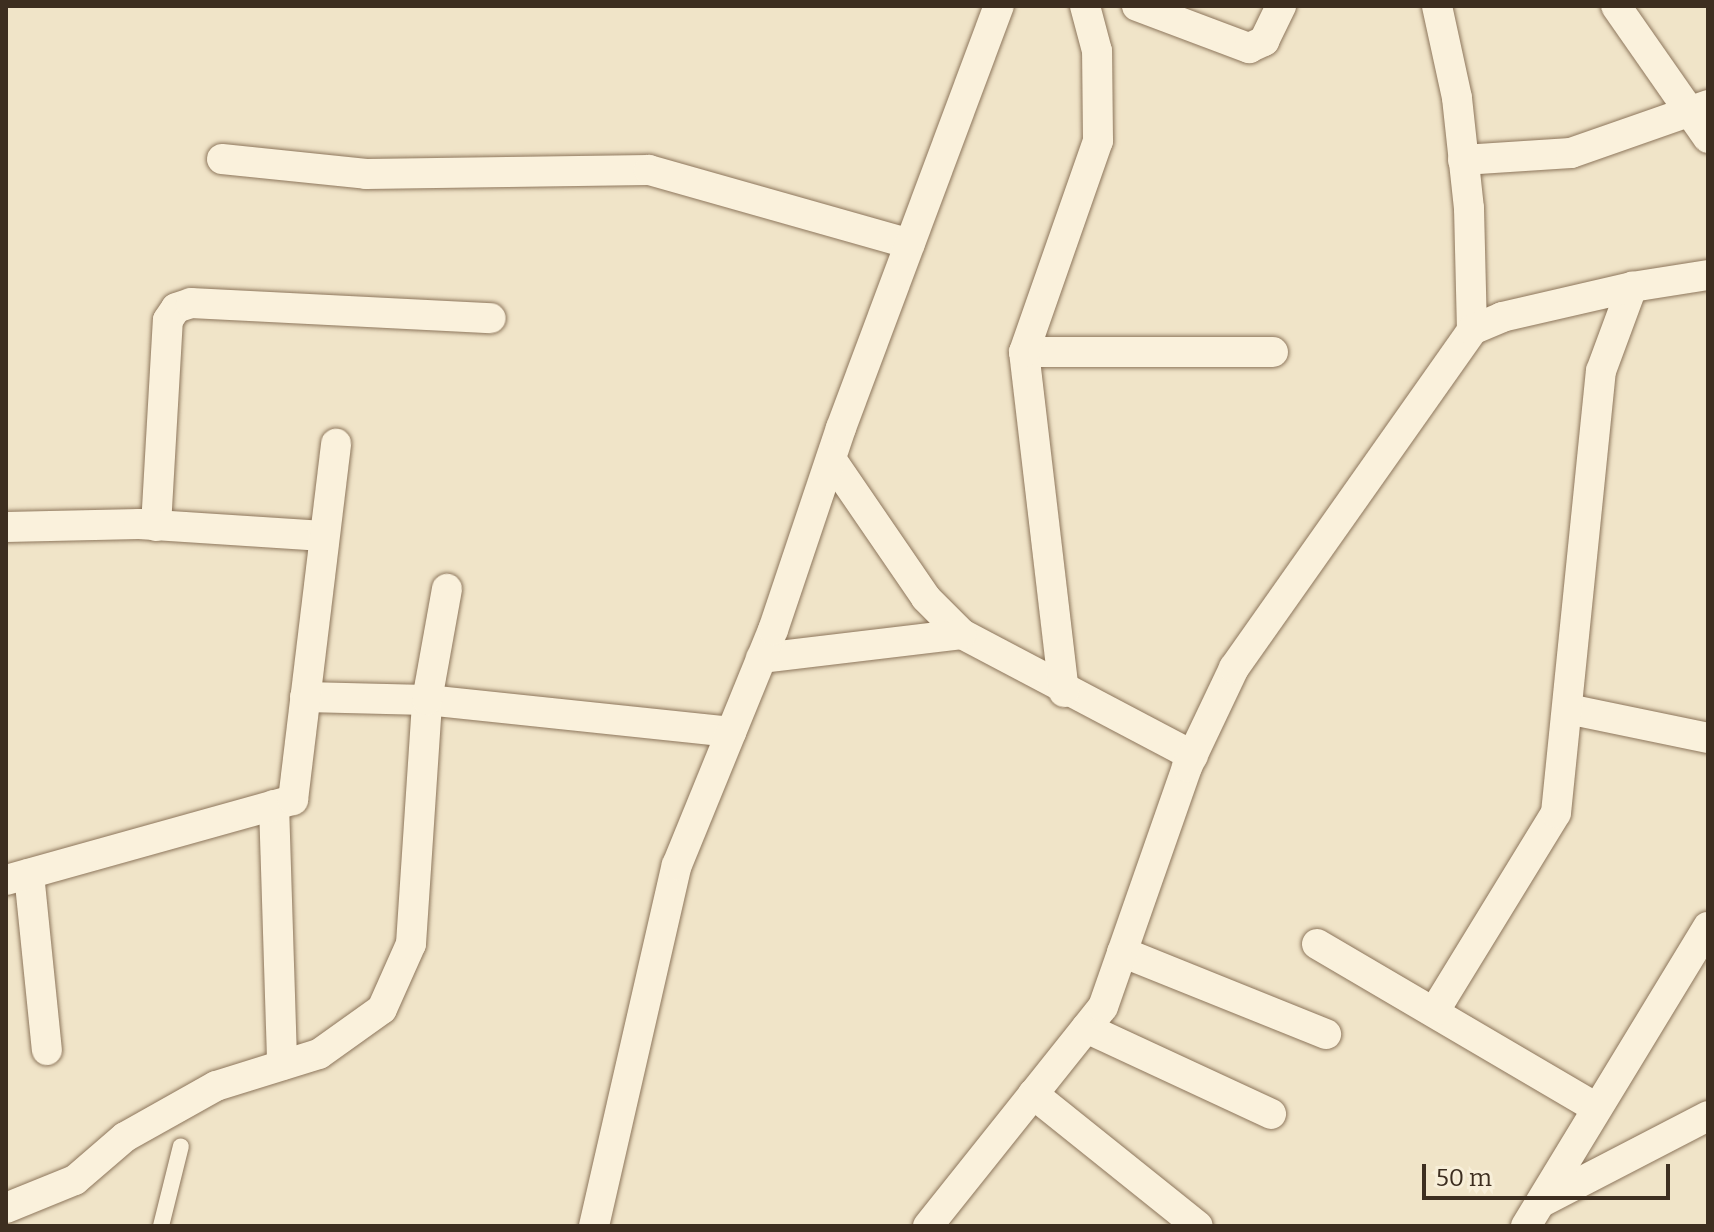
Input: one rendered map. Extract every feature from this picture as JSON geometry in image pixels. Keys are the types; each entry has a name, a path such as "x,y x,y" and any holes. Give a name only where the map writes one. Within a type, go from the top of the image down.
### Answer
{"street":[{"path":"594,1226 677,865 761,658 831,459 999,6"},
{"path":"1064,692 1024,352 1098,141 1097,51 1085,6"},
{"path":"1137,6 1249,48 1264,41 1281,6"},
{"path":"1437,6 1463,160 1472,330"},
{"path":"1616,6 1701,107 1708,138"},
{"path":"1463,160 1571,153 1701,107"},
{"path":"222,159 366,174 649,170 910,244"},
{"path":"928,1226 1103,1007 1193,756 1234,668 1472,330 1502,317 1632,287 1708,275"},
{"path":"1434,1012 1556,813 1601,371 1632,287"},
{"path":"156,526 168,320 176,308 191,303 491,318"},
{"path":"1024,352 1273,352"},
{"path":"47,1050 18,877 293,800 336,444"},
{"path":"831,459 926,598 962,634 1064,692 1193,756"},
{"path":"6,527 156,526 324,536"},
{"path":"6,1208 75,1180 125,1137 216,1086 319,1054 382,1009 411,944 427,700 447,589"},
{"path":"761,658 962,634"},
{"path":"305,697 427,700 731,732"},
{"path":"1568,709 1708,738"},
{"path":"274,805 282,1065"},
{"path":"1533,1215 1708,927"},
{"path":"1317,944 1597,1108"},
{"path":"1122,952 1326,1034"},
{"path":"1086,1028 1271,1114"},
{"path":"1033,1094 1198,1226"},
{"path":"1533,1215 1708,1116"}],"lane":[{"path":"161,1226 181,1146"}]}
